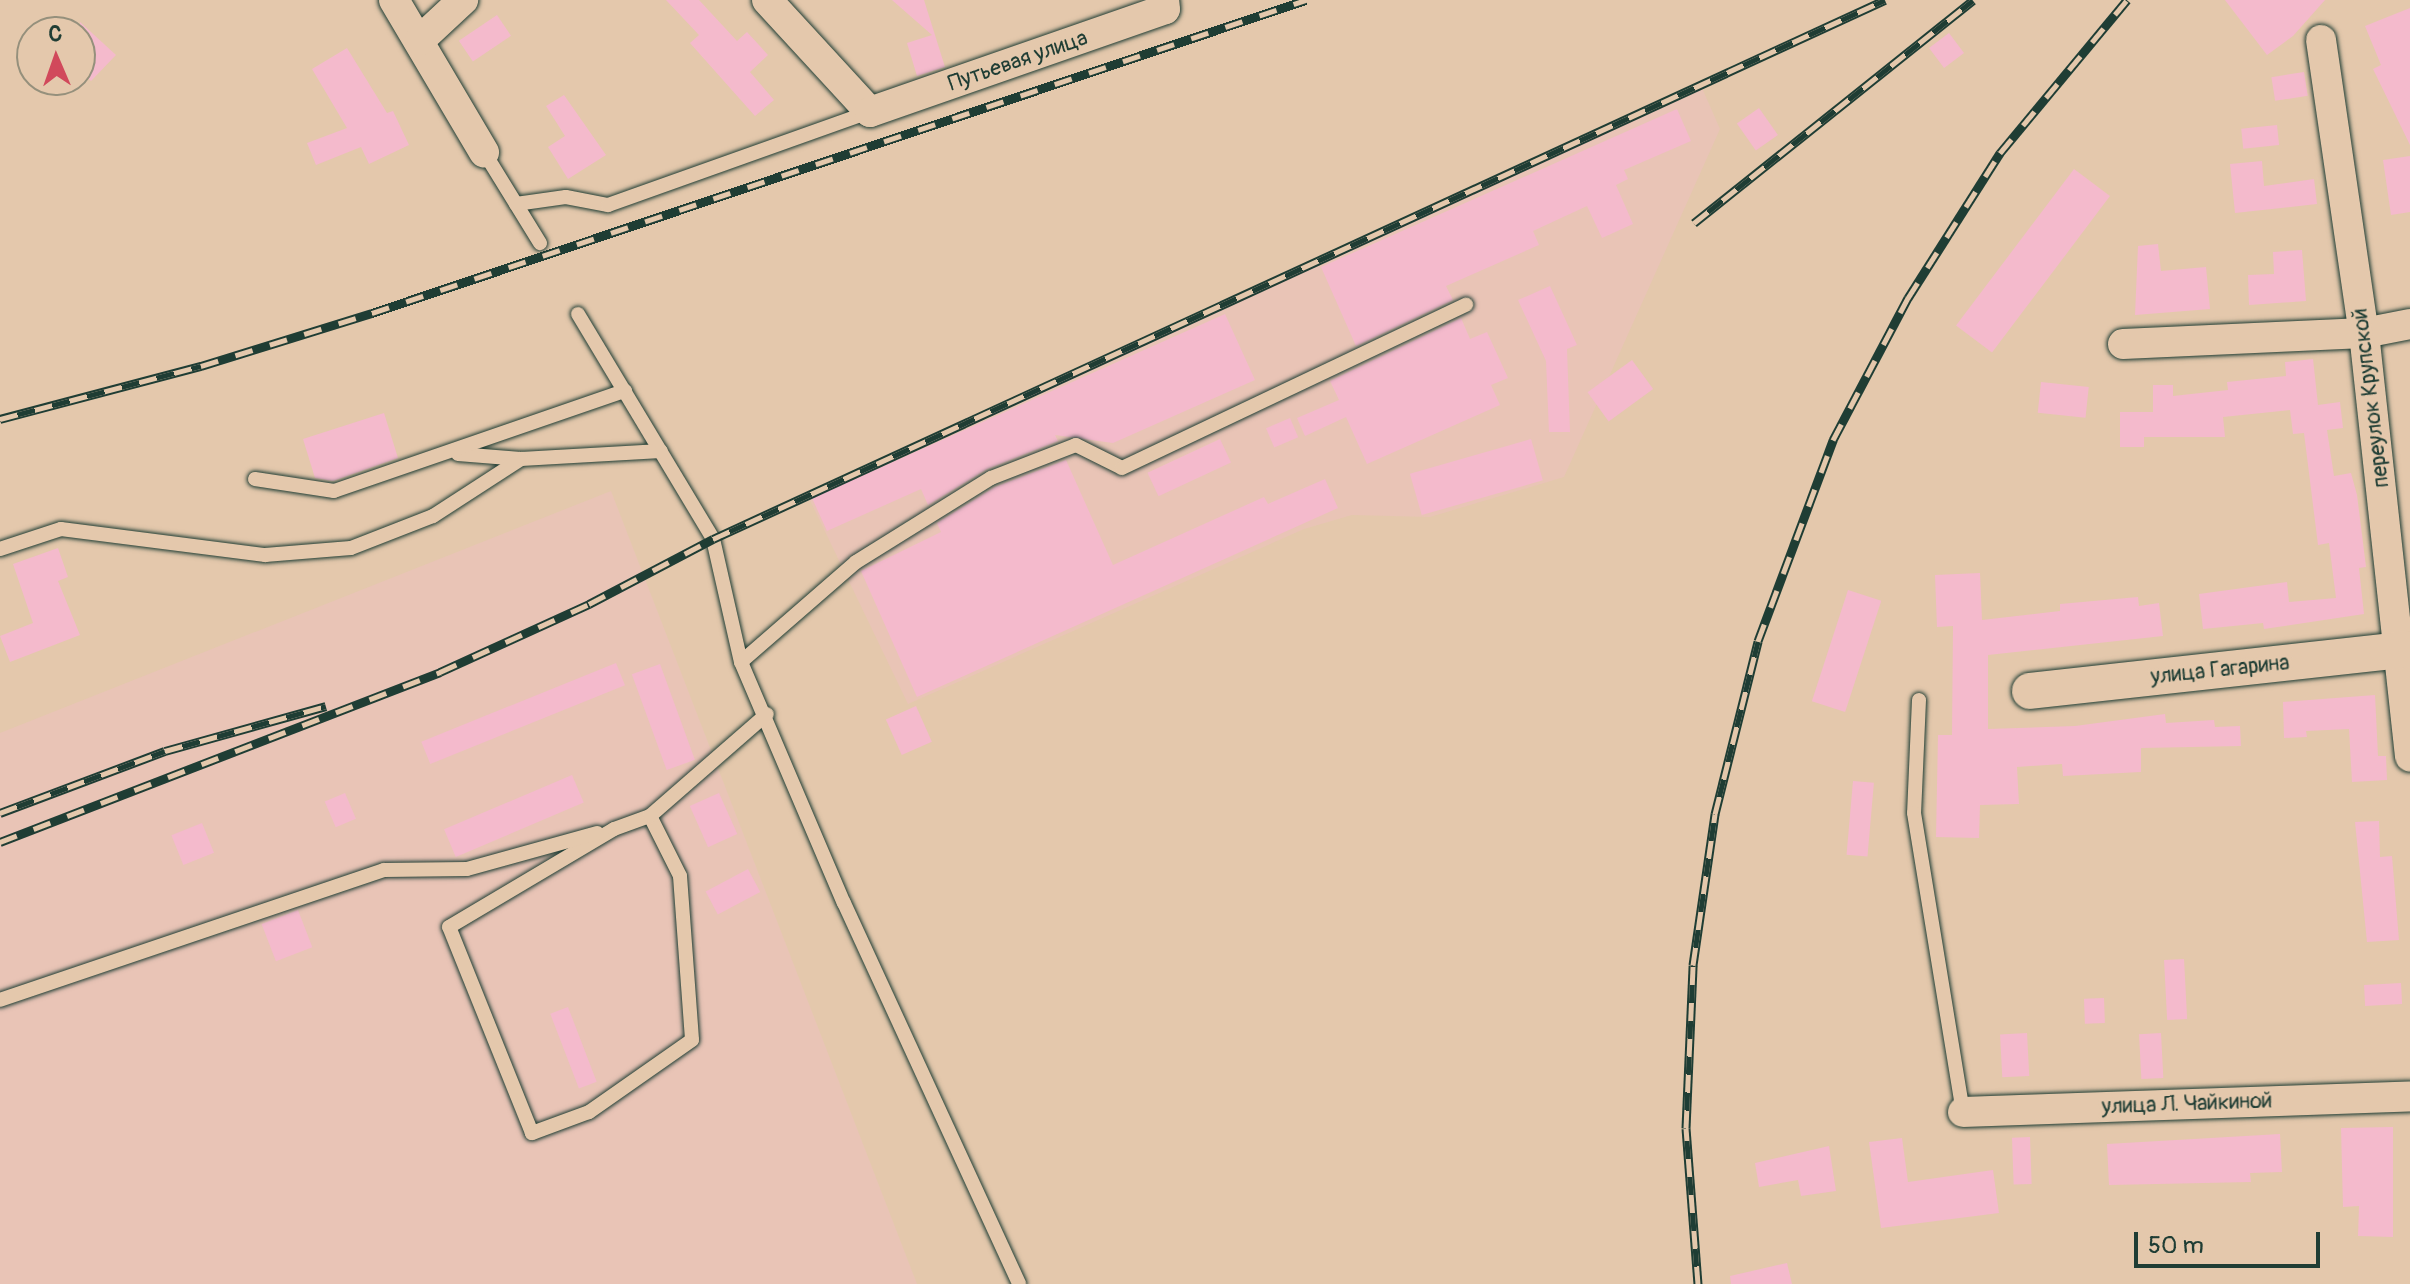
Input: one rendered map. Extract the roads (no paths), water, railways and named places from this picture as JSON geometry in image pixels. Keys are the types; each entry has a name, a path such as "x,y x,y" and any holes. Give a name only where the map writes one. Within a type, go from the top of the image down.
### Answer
{"street":[{"path":"394,0 484,152"},
{"path":"420,40 463,0"},
{"path":"767,0 870,112"},
{"name":"Путьевая улица","path":"870,112 1165,4"},
{"name":"переулок Крупской","path":"2321,40 2406,650 2410,757"},
{"path":"2123,344 2364,333 2410,324"},
{"name":"улица Гагарина","path":"2030,691 2406,650"},
{"name":"улица Л. Чайкиной","path":"1963,1112 2410,1096"}],"lane":[{"path":"516,204 566,197 608,205 870,112"},
{"path":"484,152 540,243"},
{"path":"741,662 856,562 991,478 1076,445 1122,468 1466,305"},
{"path":"578,314 713,539 741,662 767,714 844,903 1019,1284"},
{"path":"255,479 334,491 625,391"},
{"path":"451,453 521,459 661,451"},
{"path":"0,549 61,529 265,555 351,548 433,516 521,459"},
{"path":"1919,700 1914,813 1963,1112"},
{"path":"0,1000 384,870 467,869 614,829 650,816 767,714"},
{"path":"614,829 449,927 532,1133 589,1112 692,1040 680,876 650,816"}],"railway":[{"path":"0,419 201,366 372,313 1306,0"},
{"path":"0,842 440,672 589,604 713,539 1885,0"},
{"path":"1694,223 1973,0"},
{"path":"1698,1284 1686,1128 1693,965 1715,814 1758,641 1833,440 1908,298 2000,153 2127,0"},
{"path":"0,813 165,751 326,706"}]}
